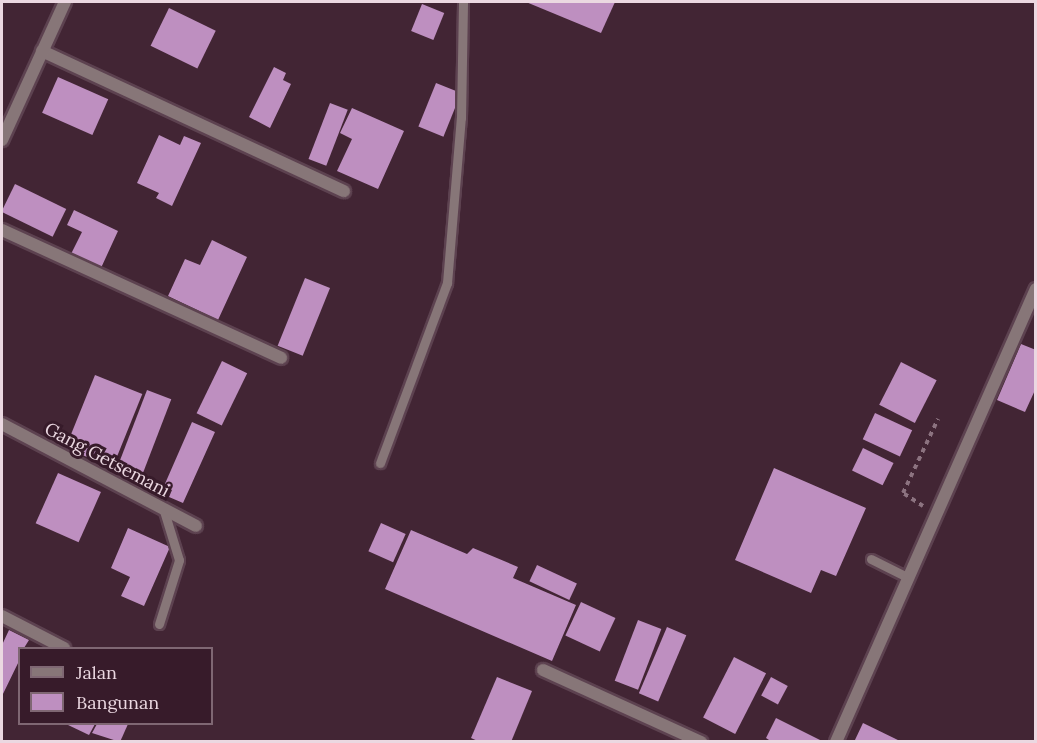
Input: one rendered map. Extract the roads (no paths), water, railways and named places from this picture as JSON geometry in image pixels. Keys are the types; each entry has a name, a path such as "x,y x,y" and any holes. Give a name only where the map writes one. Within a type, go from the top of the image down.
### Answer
{"street":[{"path":"2,140 65,2"},
{"path":"42,51 344,192"},
{"path":"2,230 281,358"},
{"path":"836,741 1035,289"},
{"name":"Gang Getsemani","path":"2,424 164,512 196,526"},
{"path":"2,616 62,647"},
{"path":"543,670 701,741"}],"lane":[{"path":"380,463 447,282 461,118 463,2"},
{"path":"159,624 179,560 164,512"},
{"path":"871,559 909,578"}]}
